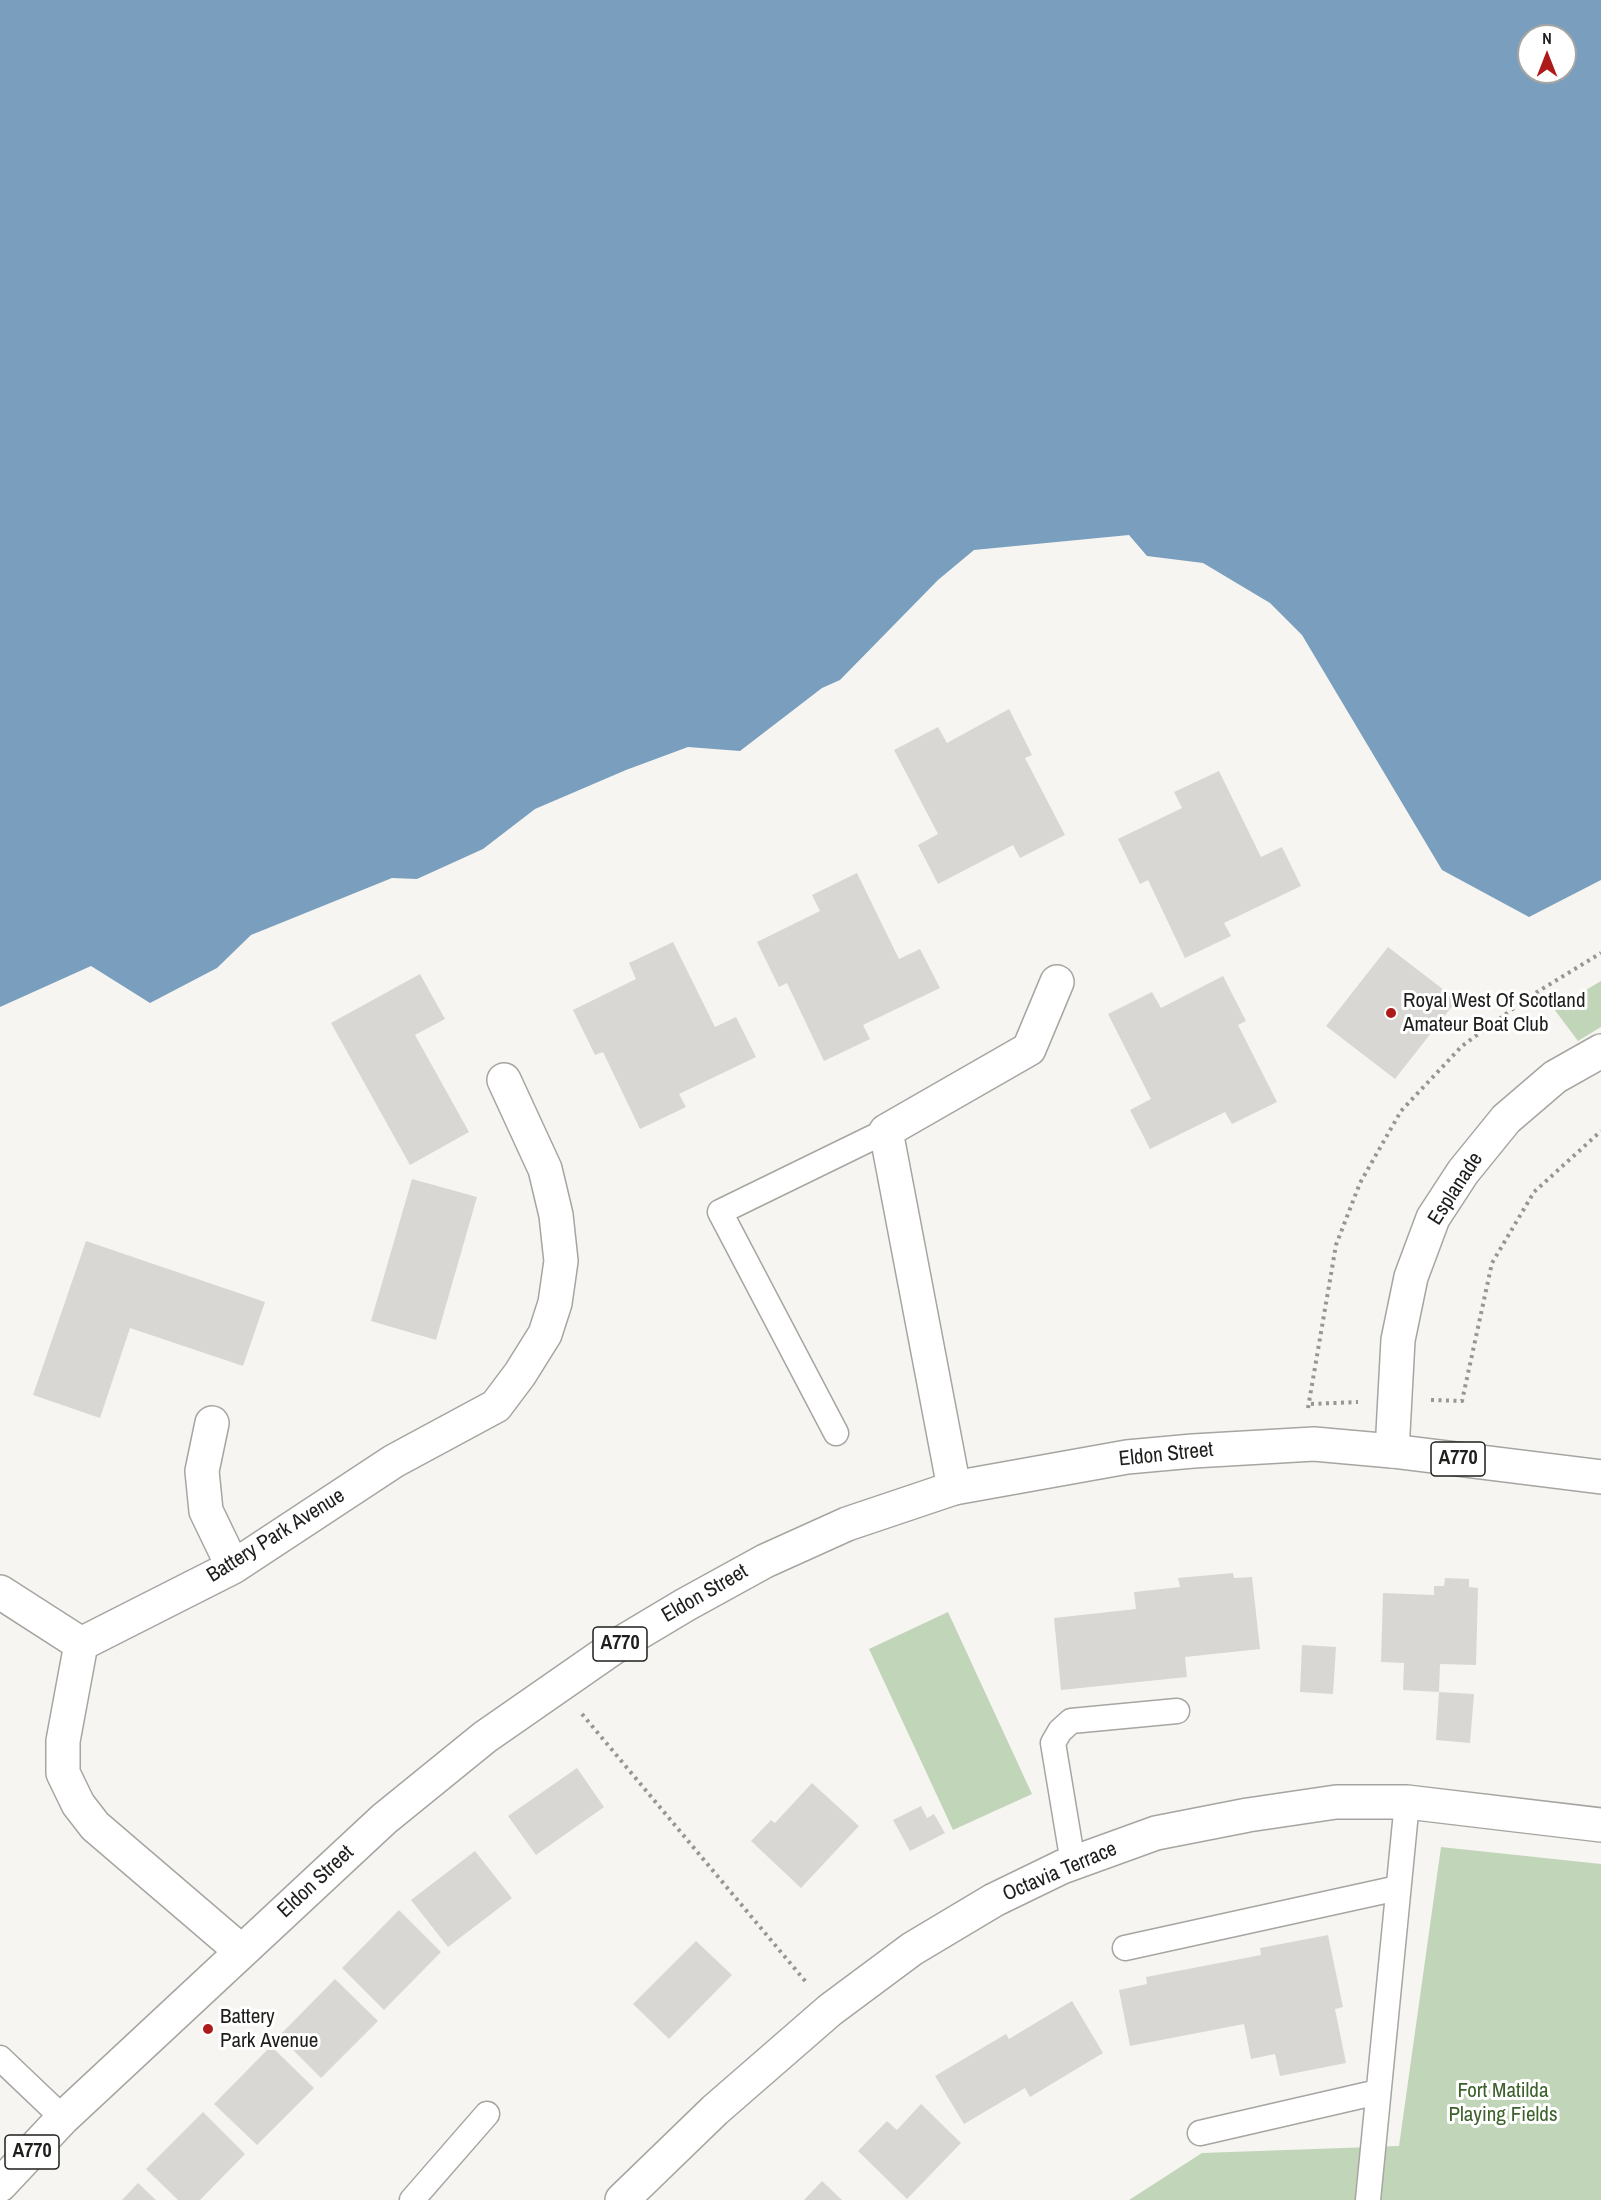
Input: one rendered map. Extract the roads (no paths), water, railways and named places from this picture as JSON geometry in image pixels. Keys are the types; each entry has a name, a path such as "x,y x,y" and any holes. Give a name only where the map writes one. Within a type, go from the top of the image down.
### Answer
{"street":[{"path":"954,1488 886,1131 1029,1049 1057,982"},
{"name":"Esplanade","path":"1392,1451 1398,1340 1411,1277 1433,1218 1463,1172 1506,1119 1555,1077 1601,1051"},
{"name":"Battery Park Avenue","path":"81,1644 233,1567 394,1461 496,1406 520,1374 544,1334 555,1303 561,1261 556,1215 545,1169 504,1080"},
{"path":"212,1424 202,1471 206,1511 233,1567"},
{"name":"Eldon Street","path":"0,2185 63,2118 384,1819 486,1737 613,1648 765,1561 847,1524 954,1488 1127,1457 1193,1451 1314,1444 1392,1451 1601,1478"},
{"path":"0,1592 81,1644 63,1741 63,1773 78,1804 95,1826 241,1951"},
{"name":"Octavia Terrace","path":"622,2200 715,2110 830,2010 912,1949 953,1924 994,1900 1073,1863 1156,1833 1248,1815 1336,1802 1407,1802 1601,1825"}],"lane":[{"path":"836,1433 720,1212 886,1131"},
{"path":"1073,1863 1053,1743 1060,1731 1071,1721 1177,1711"},
{"path":"1368,2200 1407,1802"},
{"path":"1125,1948 1398,1888"},
{"path":"0,2058 63,2118"},
{"path":"1200,2133 1378,2092"},
{"path":"412,2200 487,2114"}],"water":[{"path":"0,0 1601,0 1601,880 1529,917 1442,870 1302,635 1270,603 1203,563 1147,556 1129,535 974,550 938,580 840,680 822,688 740,751 688,747 626,770 535,809 483,849 417,879 392,878 251,935 217,968 150,1003 91,966 0,1007"}],"place":[{"name":"Royal West Of Scotland Amateur Boat Club","path":"1391,1013"},
{"name":"Battery Park Avenue","path":"208,2029"}],"park label":[{"name":"Fort Matilda Playing Fields","path":"1503,2103"}]}
